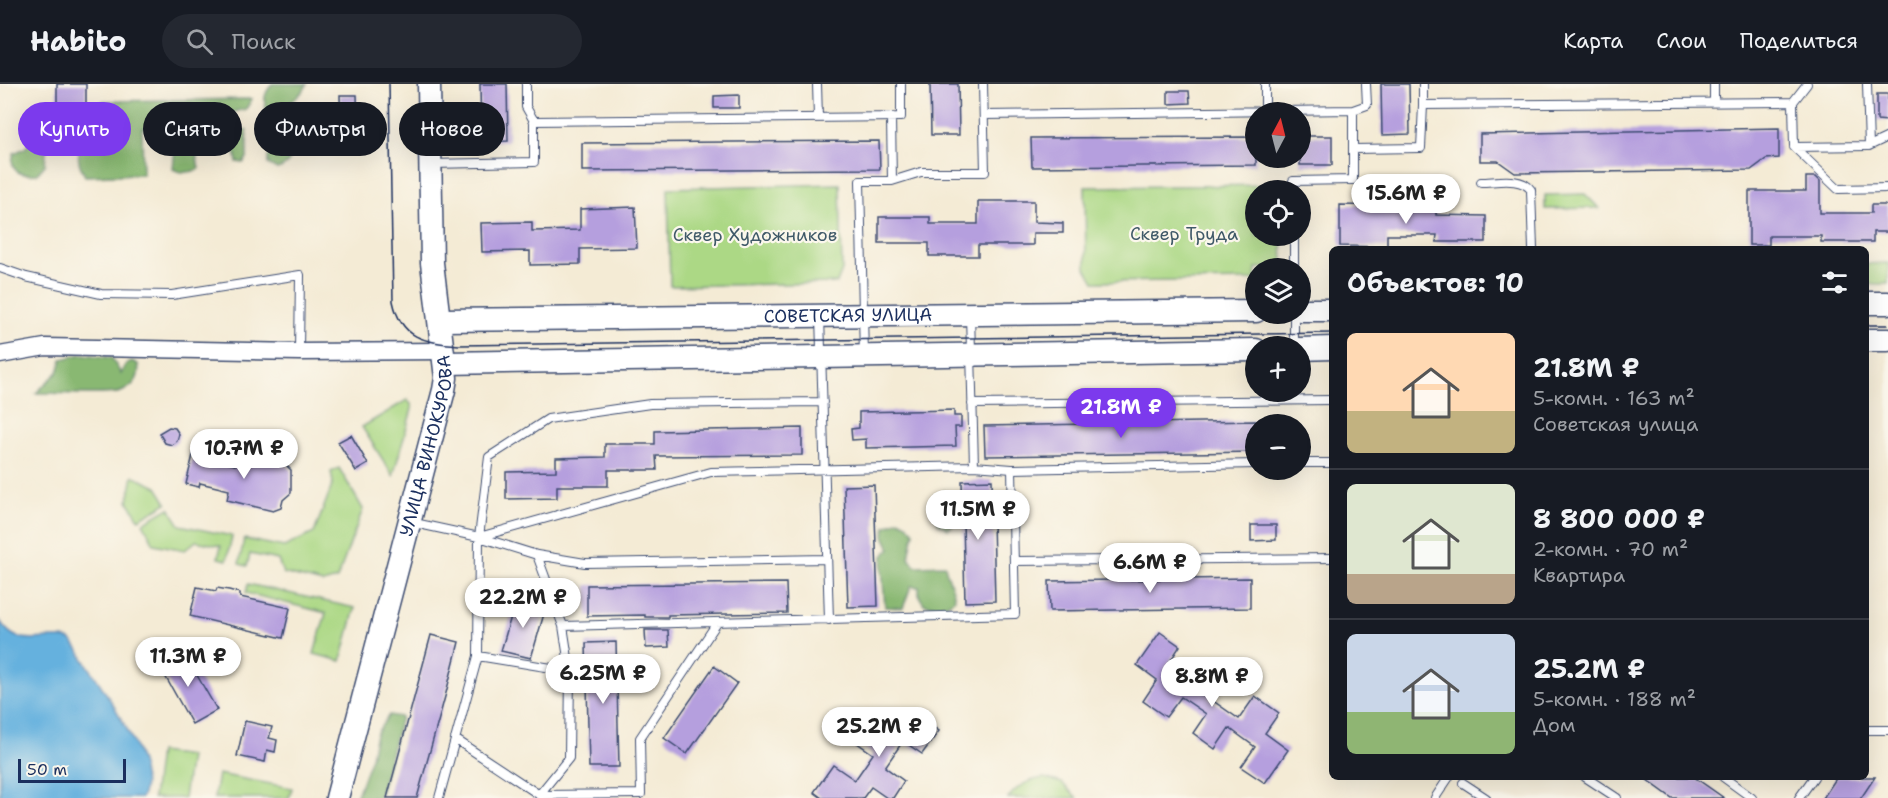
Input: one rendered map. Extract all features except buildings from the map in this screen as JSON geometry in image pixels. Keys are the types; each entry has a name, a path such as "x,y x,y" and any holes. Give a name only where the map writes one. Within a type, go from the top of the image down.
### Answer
{"main road":[{"name":"УЛИЦА ВИНОКУРОВА","path":"337,798 444,390 445,357 432,262 429,84"},
{"path":"1869,303 1888,303"},
{"path":"1311,310 1329,310"},
{"name":"СОВЕТСКАЯ УЛИЦА","path":"440,320 1245,311"},
{"path":"1869,340 1888,340"},
{"path":"1311,349 1329,348"},
{"path":"445,357 821,357 1245,350"}],"street":[{"path":"0,355 45,347 445,357"}],"lane":[{"path":"430,164 534,162 534,120 526,107 526,84"},
{"path":"817,84 818,118"},
{"path":"534,120 901,117 901,84"},
{"path":"864,356 860,181 892,181 921,172 985,172 983,84"},
{"path":"1264,84 1265,102"},
{"path":"1311,110 1353,110 1367,105 1366,84"},
{"path":"1353,149 1421,148 1423,84"},
{"path":"1714,84 1714,102"},
{"path":"1807,84 1793,102 1794,147 1838,189 1888,188"},
{"path":"1867,84 1869,146"},
{"path":"1423,105 1793,102"},
{"path":"1311,181 1353,180 1353,110"},
{"path":"984,115 1245,111"},
{"path":"891,117 892,181"},
{"path":"1794,147 1869,146 1888,137"},
{"path":"1480,182 1518,182 1528,186 1531,190 1533,246"},
{"path":"0,268 26,277 101,294 172,295 300,275 299,352"},
{"path":"970,314 974,466"},
{"path":"820,316 829,620"},
{"path":"972,404 1329,400"},
{"path":"439,798 478,656 479,537 489,457 548,419 650,404 823,402"},
{"path":"1311,463 1329,463"},
{"path":"479,537 711,472 974,466 1012,469 1245,464"},
{"path":"563,626 1015,614 1012,469"},
{"path":"410,522 479,537 537,555 585,563 827,559"},
{"path":"536,795 568,759 570,671 563,626 537,555"},
{"path":"1014,561 1329,558"},
{"path":"478,588 551,592"},
{"path":"455,739 536,795 641,794 640,738 717,623"},
{"path":"478,656 570,671"},
{"path":"1869,730 1888,730"},
{"path":"1435,798 1447,780"},
{"path":"1590,780 1617,798"},
{"path":"1727,780 1752,798"},
{"path":"1799,798 1812,780"},
{"path":"1463,783 1486,798"}],"green space":[{"path":"272,84 307,84 291,102 265,102 266,93"},
{"path":"252,99 246,109 242,110 242,102 143,102 143,174 85,176 78,156 131,156 131,102 103,101"},
{"path":"242,130 247,130 247,158 243,163 237,162 236,156 242,156"},
{"path":"18,151 18,156 46,156 45,165 37,174 21,173 14,169 14,153"},
{"path":"174,156 197,156 199,169 183,172 173,169"},
{"path":"291,156 286,164 277,169 268,164 268,157"},
{"name":"Сквер Художников","path":"840,184 842,270 837,283 670,286 668,188"},
{"name":"Сквер Труда","path":"1245,185 1245,246 1282,246 1283,258 1245,258 1245,280 1094,282 1086,268 1085,187"},
{"path":"1585,194 1599,208 1545,209 1545,195"},
{"path":"1888,263 1888,284 1869,284 1869,264"},
{"path":"82,354 112,358 121,374 126,364 132,361 138,364 137,378 129,388 116,393 36,393 58,372 62,359"},
{"path":"407,400 412,409 393,476 362,427"},
{"path":"339,468 363,509 337,579 323,583 283,573 278,560 250,554 247,566 239,564 244,539 284,547 314,533 333,483 331,472"},
{"path":"133,476 157,487 167,503 139,519 128,501"},
{"path":"944,491 953,494 952,527 948,529 938,523 933,506 935,495"},
{"path":"169,508 180,525 232,536 227,560 218,558 221,546 196,541 185,550 154,544 143,523"},
{"path":"899,520 907,524 914,532 909,557 915,566 945,565 955,599 952,602 941,606 924,604 919,596 919,587 911,586 903,608 885,607 883,556 890,548 884,536 885,527"},
{"path":"248,584 355,608 341,661 314,654 326,613 246,593"},
{"path":"389,715 401,717 379,798 356,798 371,757 376,734"},
{"path":"159,752 190,756 184,798 153,798"},
{"path":"218,774 292,788 289,798 214,798"},
{"path":"1044,778 1062,783 1077,798 1008,798 1024,784"}],"water":[{"path":"0,621 6,629 18,637 65,638 76,646 126,726 135,747 145,784 141,798 0,798"}],"tram line":[{"path":"389,84 393,301 397,314 408,331 425,340 459,345 1329,333"},
{"path":"1869,325 1888,325"}]}
